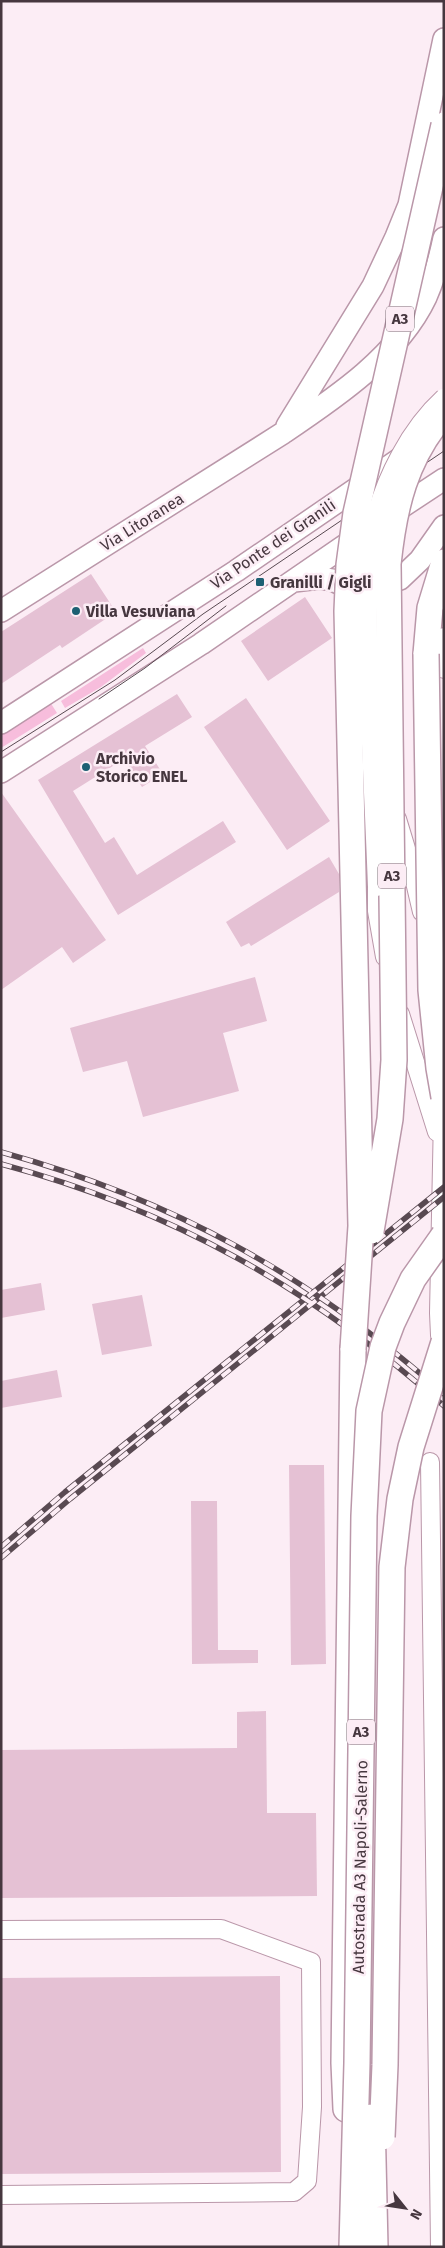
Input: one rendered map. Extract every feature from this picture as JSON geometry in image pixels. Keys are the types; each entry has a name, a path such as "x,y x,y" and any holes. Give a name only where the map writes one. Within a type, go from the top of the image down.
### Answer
{"highway":[{"name":"A3","path":"352,2247 344,2063 353,1349 361,1226 347,611 349,565 356,513 444,125"},
{"name":"A3","path":"353,1349 388,1128 394,1060 387,606 392,522 408,471 427,435 444,413"},
{"name":"A3","path":"444,562 430,608 426,654 431,990 444,1097"},
{"name":"Autostrada A3 Napoli-Salerno","path":"352,2247 357,2063 364,1516 369,1411 383,1347 395,1316 413,1279 444,1234"},
{"name":"Autostrada A3 Napoli-Salerno","path":"376,2247 370,2064 375,1526 378,1440 380,1414 401,1337 422,1293 444,1257"},
{"name":"A3","path":"376,2247 385,2064 392,1567 400,1499 411,1447 444,1342"}],"main road":[{"path":"283,433 372,286 409,205 444,39"},
{"path":"417,170 442,244"},
{"name":"Via Litoranea","path":"1,611 283,433 326,404 364,374 406,330 426,297 442,244"},
{"name":"Via Ponte dei Granili","path":"1,724 220,582 318,513 444,429"},
{"path":"1,772 202,644 444,478"},
{"path":"294,581 319,578 332,580 354,590 400,579 420,560 444,526"}],"street":[{"path":"443,1162 434,1120 408,1044 380,935 368,665 367,561 374,522 382,495 413,434 424,418 444,398"},
{"path":"356,513 367,561"},
{"path":"354,590 362,602 370,623 374,735 378,759 411,865 433,969 443,1116 442,1312 440,1335 444,1348"},
{"path":"444,637 444,669"},
{"path":"430,1462 440,2247"},
{"path":"1,1930 220,1929 311,1962 312,2107 307,2182 294,2192 1,2195"}],"shaded area":[{"path":"143,648 146,653 101,687 65,708 61,701"},
{"path":"50,702 57,713 1,748 1,733"}],"building":[{"path":"91,574 116,612 62,648 60,645 1,684 1,632"},
{"path":"305,597 332,638 268,681 241,641"},
{"path":"177,694 192,717 145,746 163,774 142,787 124,759 73,791 105,843 114,837 137,875 223,821 236,842 118,915 38,780"},
{"path":"246,698 330,821 287,850 204,727"},
{"path":"1,792 106,940 73,963 62,947 1,990"},
{"path":"329,857 339,874 339,892 251,946 249,943 241,947 226,922"},
{"path":"255,977 267,1021 223,1033 239,1091 143,1117 127,1061 83,1072 70,1028"},
{"path":"41,1283 45,1310 1,1318 1,1290"},
{"path":"142,1295 152,1346 102,1355 92,1304"},
{"path":"57,1370 62,1397 1,1408 1,1381"},
{"path":"289,1465 324,1465 326,1664 291,1665"},
{"path":"191,1501 217,1501 218,1650 258,1650 258,1663 192,1664"},
{"path":"266,1711 267,1813 316,1813 317,1896 1,1898 1,1750 237,1748 237,1712"},
{"path":"280,1976 281,2172 1,2174 1,1978"}],"tram line":[{"path":"1,752 115,680 203,614 444,451"},
{"path":"99,699 145,668 226,606"}],"railway":[{"path":"1,1152 64,1171 124,1193 182,1218 237,1246 290,1278 342,1313 393,1351 444,1394"},
{"path":"1,1164 64,1183 124,1205 182,1230 237,1258 291,1290 343,1325 444,1406"},
{"path":"1,1547 65,1492 444,1187"},
{"path":"1,1558 70,1499 444,1197"}],"place":[{"name":"Granilli / Gigli","path":"260,582"},
{"name":"Villa Vesuviana","path":"76,611"},
{"name":"Archivio Storico ENEL","path":"86,767"}]}
